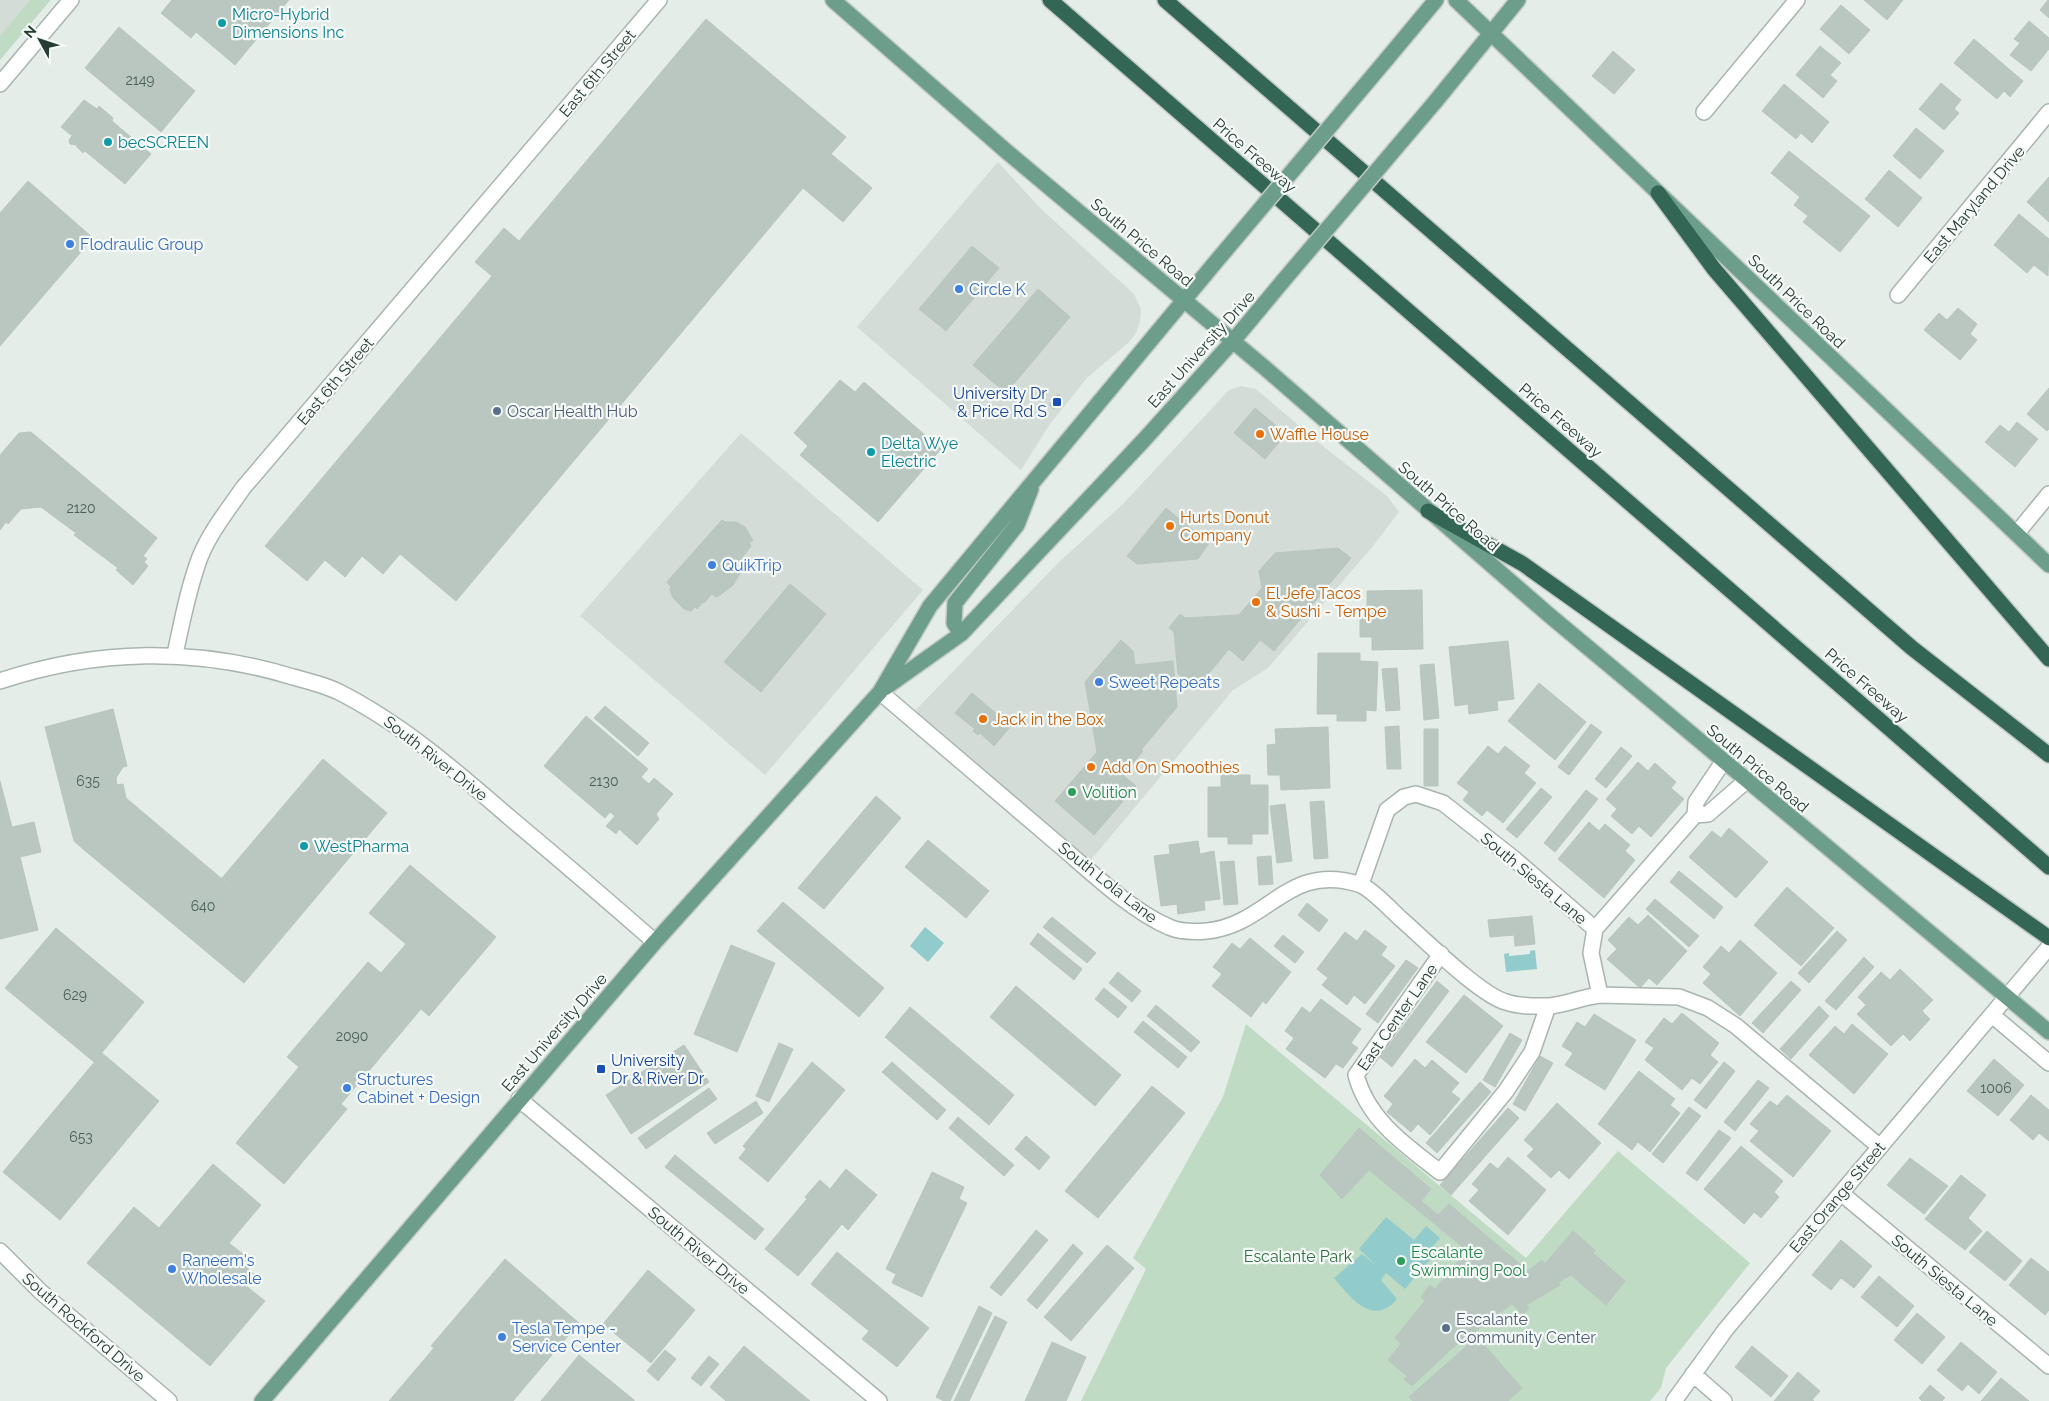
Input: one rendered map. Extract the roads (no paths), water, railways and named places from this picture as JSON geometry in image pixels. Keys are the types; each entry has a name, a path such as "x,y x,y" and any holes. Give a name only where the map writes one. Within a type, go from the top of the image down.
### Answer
{"highway":[{"name":"Price Freeway","path":"1050,0 2049,866"},
{"path":"1164,0 1912,648 2049,755"},
{"path":"1658,193 1714,269 2049,659"},
{"path":"1428,511 1523,564 2049,938"}],"main road":[{"name":"South Price Road","path":"833,0 1006,151 1233,341 1428,511 1723,762 2049,1032"},
{"name":"East University Drive","path":"262,1401 656,942 880,692 930,606 1034,479 1436,0"},
{"name":"South Price Road","path":"1456,0 1493,33 1658,193 2049,565"},
{"name":"East University Drive","path":"880,692 961,634 1233,341 1493,33 1518,0"},
{"path":"961,634 954,623 956,603 1017,525 1034,479"}],"street":[{"path":"0,84 71,0"},
{"name":"East 6th Street","path":"175,654 186,599 201,556 215,528 243,488 659,0"},
{"path":"1704,112 1798,0"},
{"name":"East Maryland Drive","path":"1898,294 2049,112"},
{"path":"2017,533 2049,494"},
{"path":"0,681 58,664 115,657 175,654"},
{"name":"South River Drive","path":"175,654 271,670 338,691 382,716 437,756 656,942"},
{"name":"South Lola Lane","path":"880,692 1085,867 1146,914 1171,928 1195,932 1222,929 1253,914 1293,887 1313,880 1335,879 1361,884"},
{"path":"1595,929 1695,815 1696,802 1723,762"},
{"path":"1695,815 1708,814 1746,781"},
{"name":"South Siesta Lane","path":"1361,884 1387,810 1404,797 1416,794 1442,803 1513,858 1595,929 1591,953 1600,995"},
{"path":"1361,884 1477,984 1505,1002 1529,1006 1548,1006 1569,1004 1586,996 1600,995 1679,997 1708,1008 1736,1026 1880,1146"},
{"name":"East Orange Street","path":"1674,1401 1726,1329 2049,947"},
{"name":"East Center Lane","path":"1441,954 1356,1075 1361,1092 1388,1131 1440,1172 1506,1091 1532,1052 1548,1006"},
{"path":"1992,1015 2049,1063"},
{"name":"South River Drive","path":"520,1099 879,1401"},
{"name":"South Siesta Lane","path":"1841,1193 2049,1366"},
{"name":"South Rockford Drive","path":"0,1251 41,1292 169,1401"},
{"path":"1693,1374 1724,1401"}],"water":[{"path":"925,927 944,943 928,962 910,946"},
{"path":"1535,950 1537,969 1506,972 1504,954 1509,953 1509,956 1530,954 1530,951"},
{"name":"Escalante Swimming Pool","path":"1386,1217 1414,1240 1426,1226 1440,1238 1428,1252 1432,1257 1405,1289 1386,1273 1381,1280 1397,1299 1388,1307 1379,1311 1371,1310 1355,1301 1334,1278 1362,1254 1378,1267 1359,1249"}],"place":[{"name":"Micro-Hybrid Dimensions Inc","path":"222,23"},
{"name":"becSCREEN","path":"108,142"},
{"name":"Flodraulic Group","path":"70,244"},
{"name":"Circle K","path":"959,289"},
{"name":"University Dr & Price Rd S","path":"1057,402"},
{"name":"Oscar Health Hub","path":"497,411"},
{"name":"Waffle House","path":"1260,434"},
{"name":"Delta Wye Electric","path":"871,452"},
{"name":"Hurts Donut Company","path":"1170,526"},
{"name":"QuikTrip","path":"712,565"},
{"name":"El Jefe Tacos & Sushi - Tempe","path":"1256,602"},
{"name":"Sweet Repeats","path":"1099,682"},
{"name":"Jack in the Box","path":"983,719"},
{"name":"Add On Smoothies","path":"1091,767"},
{"name":"Volition","path":"1072,792"},
{"name":"WestPharma","path":"304,846"},
{"name":"University Dr & River Dr","path":"601,1069"},
{"name":"Structures Cabinet + Design","path":"347,1088"},
{"name":"Escalante Swimming Pool","path":"1401,1261"},
{"name":"Raneem's Wholesale","path":"172,1269"},
{"name":"Escalante Community Center","path":"1446,1328"},
{"name":"Tesla Tempe - Service Center","path":"502,1337"}],"park label":[{"name":"Escalante Park","path":"1298,1256"}]}
